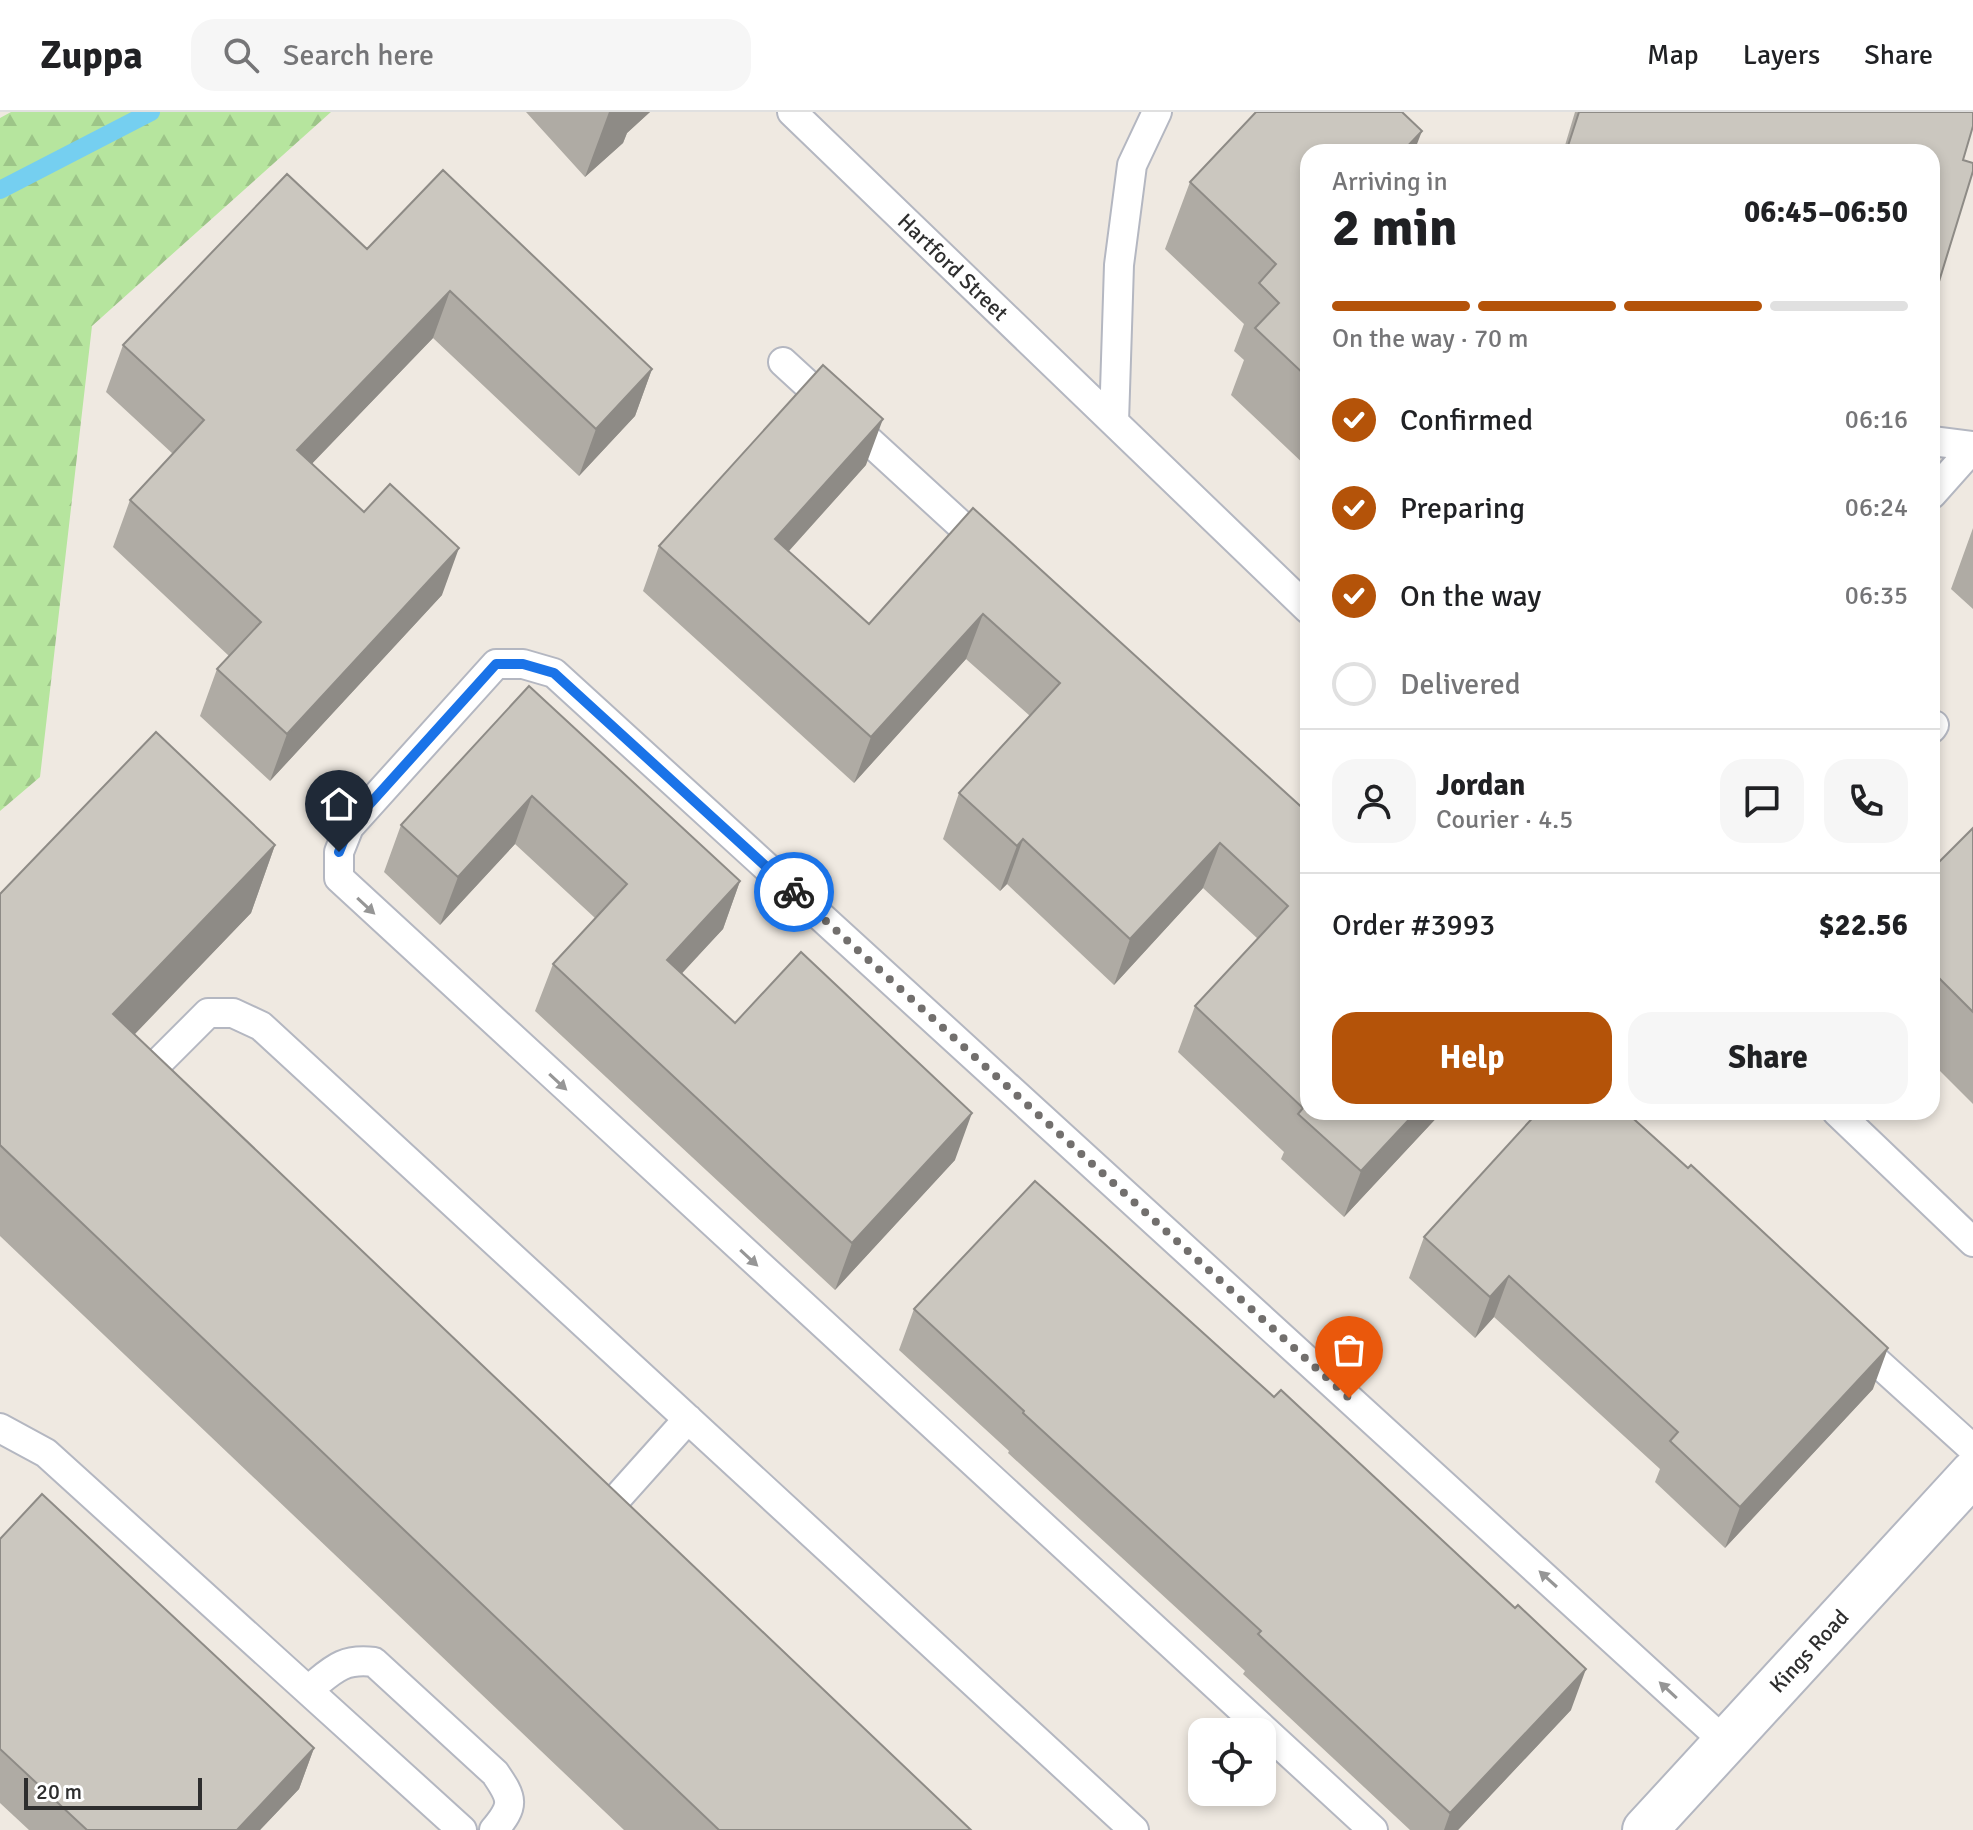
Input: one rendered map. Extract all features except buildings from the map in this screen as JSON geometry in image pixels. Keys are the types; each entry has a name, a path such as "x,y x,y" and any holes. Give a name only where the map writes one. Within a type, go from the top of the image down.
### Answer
{"street":[{"name":"Kings Road","path":"1645,1830 1973,1473"}],"lane":[{"name":"Hartford Street","path":"792,112 1300,601"},
{"path":"1114,422 1119,265 1132,165 1157,112"},
{"path":"783,362 1005,565"},
{"path":"1940,442 1973,447"},
{"path":"1940,485 1973,447"},
{"path":"1373,1830 339,878 339,852 349,827 496,664 523,664 554,673 1725,1742"},
{"path":"151,1116 142,1092 152,1069 208,1013 233,1013 261,1026 1134,1830"},
{"path":"1845,1120 1973,1242"},
{"path":"1837,1325 1973,1449"},
{"path":"594,1524 688,1419"},
{"path":"0,1428 46,1453 462,1830"},
{"path":"570,1503 617,1545"},
{"path":"308,1690 341,1663 357,1660 374,1662 495,1773 510,1795 509,1812 494,1830"}],"green space":[{"path":"11,112 331,112 92,326 40,777 0,811 0,118"}],"waterway":[{"path":"0,190 151,112"}],"way so far":[{"path":"794,892 1349,1398"}],"route":[{"path":"339,852 349,827 496,664 523,664 554,673 794,892"}]}
